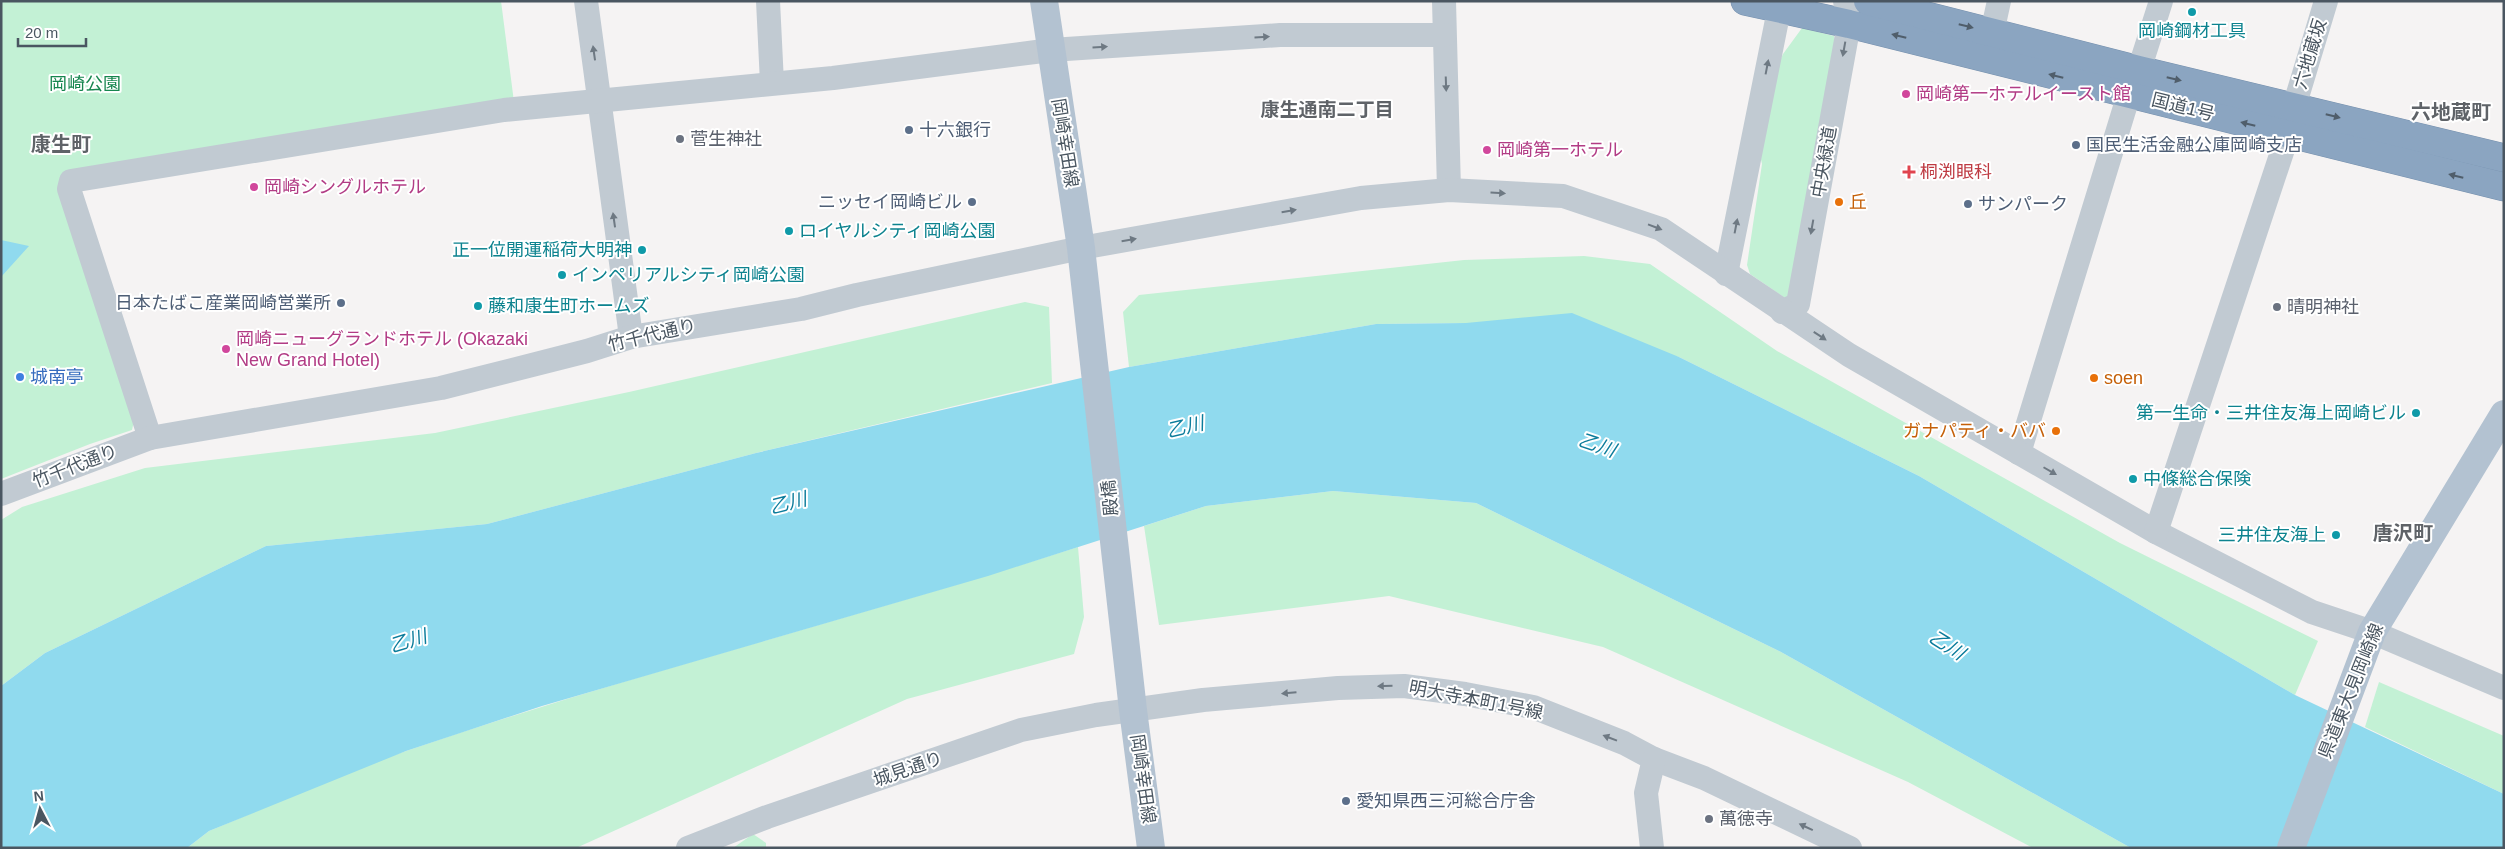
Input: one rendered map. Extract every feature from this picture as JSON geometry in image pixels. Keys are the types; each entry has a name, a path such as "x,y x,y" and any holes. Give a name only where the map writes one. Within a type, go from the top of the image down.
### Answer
{"highway":[{"name":"国道1号","path":"1745,1 1847,13 2134,82 2294,107 2504,158"},
{"name":"国道1号","path":"1868,1 1992,32 2288,134 2504,187"}],"main road":[{"name":"岡崎幸田線","path":"1044,1 1086,286"},
{"name":"殿橋","path":"1086,286 1133,710"},
{"name":"県道東大見岡崎線","path":"2291,848 2372,632 2504,414"},
{"name":"岡崎幸田線","path":"1133,710 1152,848"}],"street":[{"path":"586,1 631,337"},
{"path":"768,1 772,83"},
{"path":"1444,1 1449,190"},
{"path":"1992,32 1999,1"},
{"path":"2019,453 2161,1"},
{"name":"六地蔵坂","path":"2294,107 2326,1"},
{"path":"1726,274 1779,6"},
{"name":"中央緑道","path":"1782,312 1798,304 1847,13"},
{"path":"150,438 69,190 71,181 504,110 833,78 1051,50 1280,36 1444,35"},
{"path":"2156,532 2288,134"},
{"name":"竹千代通り","path":"1,494 150,438 441,388 587,351 631,337 801,309 857,295 1081,248 1361,198 1449,190 1563,196 1661,228 1782,312 1849,355 2156,532 2312,612 2372,632 2504,688"},
{"name":"明大寺本町1号線","path":"1133,710 1203,700 1338,688 1404,686 1465,694 1533,707 1624,743 1654,759 1704,778 1850,848"},
{"name":"城見通り","path":"688,848 740,827 1021,730 1096,714 1133,710"},
{"path":"1652,848 1646,793 1654,759"},
{"path":"718,848 740,827"}],"green space":[{"name":"岡崎公園","path":"1,1 501,1 514,102 58,187 134,421 132,430 90,444 1,479"},
{"path":"1802,28 1834,36 1836,50 1788,300 1750,274 1747,265 1762,164 1760,155 1773,76 1783,54"},
{"path":"1584,256 1650,264 1777,351 2120,543 2318,641 2295,695 1919,476 1679,357 1466,323 1376,324 1129,367 1123,312 1139,295 1464,260"},
{"path":"1025,302 1049,307 1052,383 756,453 487,524 266,546 45,653 1,686 1,520 22,507 145,468 435,433 629,392"},
{"path":"1333,491 1476,503 1781,652 2131,848 2033,848 1908,782 1603,647 1389,596 1159,625 1144,526 1206,506"},
{"path":"1078,547 1084,617 1074,654 907,699 576,848 187,848 209,831 333,779 409,750 575,697"},
{"path":"2379,682 2504,736 2504,794 2365,727"},
{"path":"753,834 766,843 766,848 733,848"}],"water":[{"path":"1,240 29,246 1,277"},
{"name":"乙川","path":"1572,313 1679,357 1919,476 2295,695 2504,794 2504,848 2131,848 1781,652 1476,503 1333,491 1206,506 988,576 542,706 406,751 209,831 187,848 1,848 1,686 45,653 266,546 487,524 756,453 1129,367 1376,324 1466,323"}],"place":[{"name":"岡崎鋼材工具","path":"2192,12"},
{"name":"岡崎第一ホテルイースト館","path":"1906,94"},
{"name":"十六銀行","path":"909,130"},
{"name":"菅生神社","path":"680,139"},
{"name":"国民生活金融公庫岡崎支店","path":"2076,145"},
{"name":"岡崎第一ホテル","path":"1487,150"},
{"name":"桐渕眼科","path":"1909,172"},
{"name":"岡崎シングルホテル","path":"254,187"},
{"name":"ニッセイ岡崎ビル","path":"972,202"},
{"name":"丘","path":"1839,202"},
{"name":"サンパーク","path":"1968,204"},
{"name":"ロイヤルシティ岡崎公園","path":"789,231"},
{"name":"正一位開運稲荷大明神","path":"642,250"},
{"name":"インペリアルシティ岡崎公園","path":"562,275"},
{"name":"日本たばこ産業岡崎営業所","path":"341,303"},
{"name":"藤和康生町ホームズ","path":"478,306"},
{"name":"晴明神社","path":"2277,307"},
{"name":"岡崎ニューグランドホテル (Okazaki New Grand Hotel)","path":"226,349"},
{"name":"城南亭","path":"20,377"},
{"name":"soen","path":"2094,378"},
{"name":"第一生命・三井住友海上岡崎ビル","path":"2416,413"},
{"name":"ガナパティ・ババ","path":"2056,431"},
{"name":"中條総合保険","path":"2133,479"},
{"name":"三井住友海上","path":"2336,535"},
{"name":"愛知県西三河総合庁舎","path":"1346,801"},
{"name":"萬徳寺","path":"1709,819"}],"district":[{"name":"康生通南二丁目","path":"1327,109"},
{"name":"六地蔵町","path":"2451,112"},
{"name":"康生町","path":"61,144"},
{"name":"唐沢町","path":"2403,533"}]}
